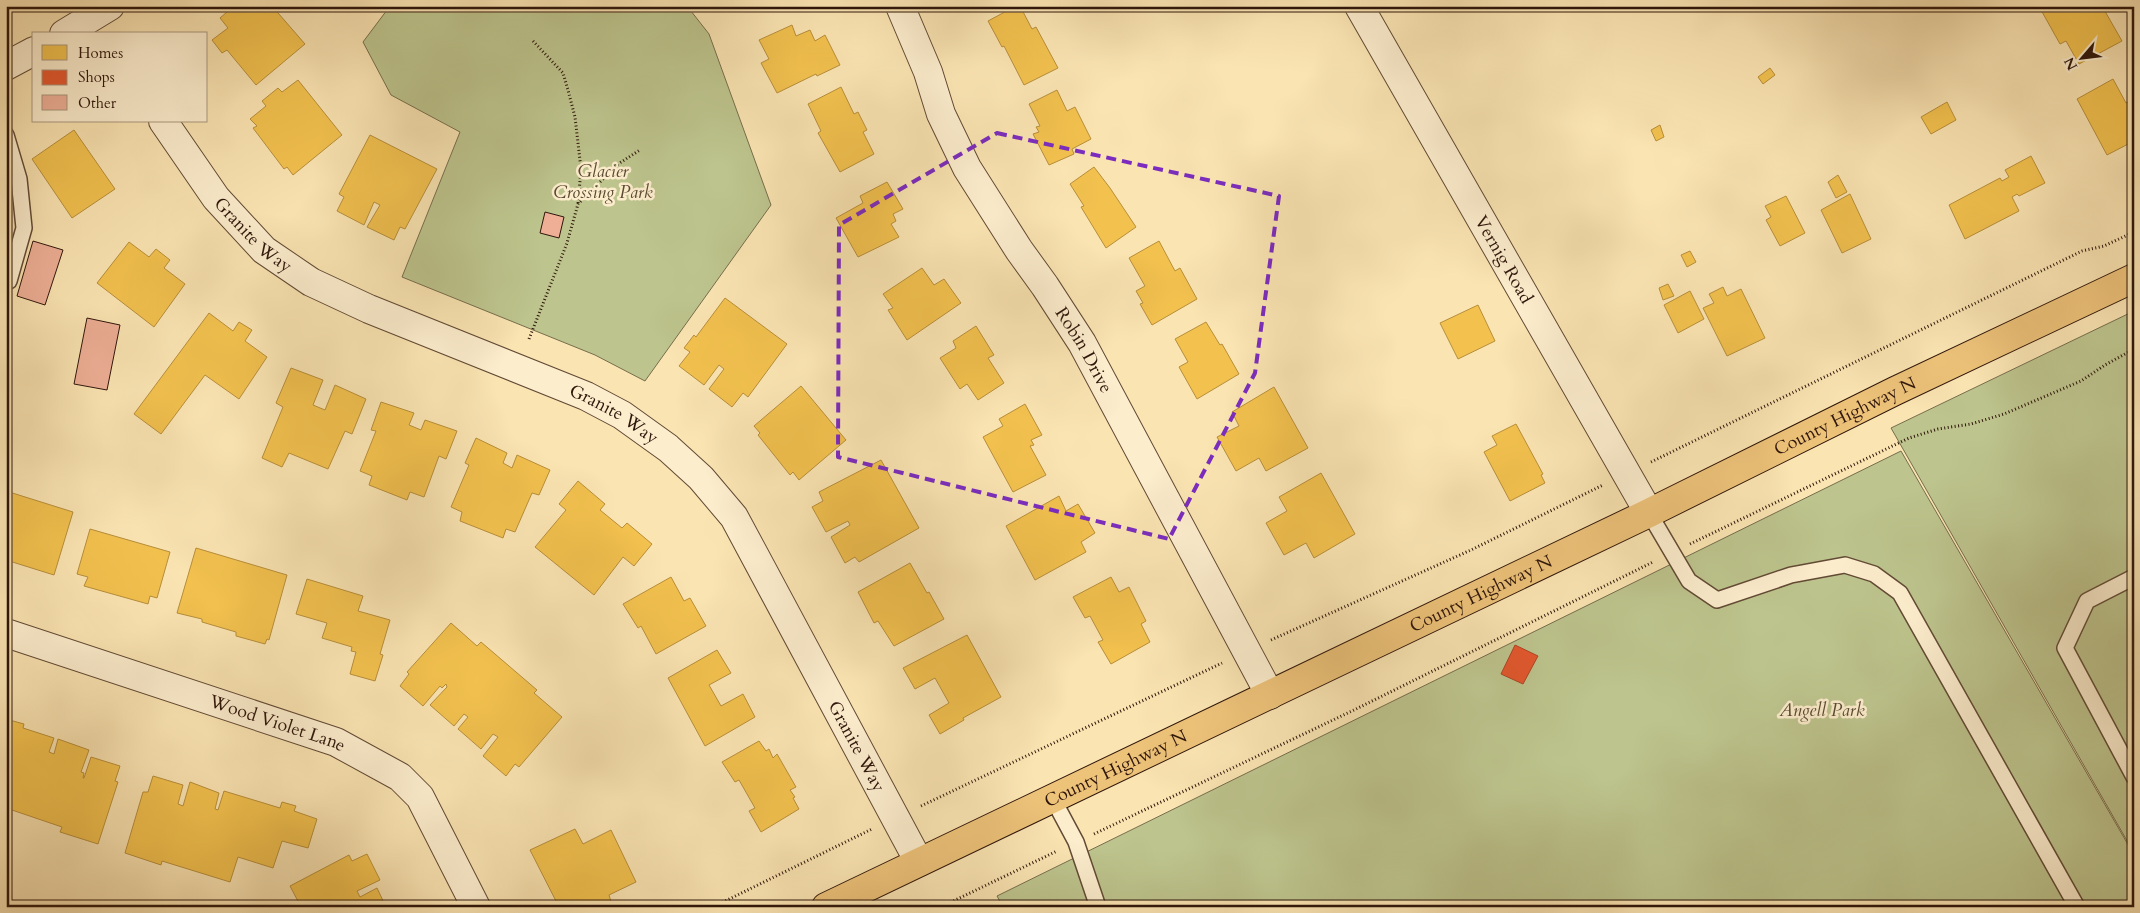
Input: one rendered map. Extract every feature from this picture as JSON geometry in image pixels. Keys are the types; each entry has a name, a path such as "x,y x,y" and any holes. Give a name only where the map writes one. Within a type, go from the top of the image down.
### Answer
{"main road":[{"name":"County Highway N","path":"826,907 1649,513 1895,391 2134,278"}],"street":[{"name":"Robin Drive","path":"900,6 928,72 941,114 967,168 1019,250 1082,343 1270,695"},
{"name":"Vernig Road","path":"1359,6 1649,513"},
{"path":"69,32 104,19"},
{"path":"6,66 32,52"},
{"name":"Granite Way","path":"164,122 216,198 264,250 311,282 369,309 586,396 622,416 668,448 701,478 734,518 919,862"},
{"name":"Wood Violet Lane","path":"6,633 336,742 400,777 420,797 476,907"}],"lane":[{"path":"6,135 19,179 24,228 9,281"},
{"path":"1649,513 1689,581 1717,600 1791,575 1845,565 1874,574 1900,594 2078,907"},
{"path":"2134,577 2087,602 2065,648 2134,777"},
{"path":"1053,798 1076,842 1098,907"}],"path":[{"path":"530,339 567,242 578,204 581,169 575,117 563,73 533,41"},
{"path":"578,204 618,164 640,150"},
{"path":"1647,464 2082,251 2104,246 2134,232"},
{"path":"941,907 1354,710 1909,438 1938,429 1971,424 2004,414 2081,381 2104,365 2134,349"},
{"path":"1274,639 1471,550 1594,489"},
{"path":"921,806 1218,665"},
{"path":"713,907 867,832"}],"highlighted area":[{"path":"997,133 1279,196 1255,373 1169,539 838,457 839,225"}],"green space":[{"name":"Glacier Crossing Park","path":"390,6 687,6 709,34 771,205 645,381 595,355 402,277 460,132 391,95 363,42"},
{"path":"2134,311 2134,853 1891,428"},
{"name":"Angell Park","path":"1901,451 2134,855 2134,907 1003,907 997,896"}],"building: Homes":[{"path":"234,6 272,6 305,44 256,85 227,50 222,53 212,40 228,28 220,18"},
{"path":"1016,6 1020,6 1032,29 1036,27 1058,68 1024,85 1004,46 1002,47 988,21"},
{"path":"2047,6 2102,6 2122,41 2079,64 2066,41 2060,44 2041,10"},
{"path":"792,25 796,36 810,30 815,41 825,35 840,65 817,76 816,74 777,93 761,63 769,59 759,40"},
{"path":"1770,68 1775,75 1763,84 1758,77"},
{"path":"2113,79 2126,103 2132,100 2134,104 2134,141 2107,155 2077,99"},
{"path":"298,80 342,135 293,175 287,167 284,169 253,128 257,126 250,119 266,106 262,101 278,88 282,92"},
{"path":"841,87 854,114 858,112 867,130 863,132 874,154 840,172 818,133 821,131 808,104"},
{"path":"1057,90 1067,111 1075,107 1091,139 1072,149 1074,154 1049,165 1033,134 1039,132 1036,127 1040,126 1029,104"},
{"path":"1947,102 1956,120 1931,134 1921,117"},
{"path":"1660,125 1664,137 1656,141 1651,130"},
{"path":"74,130 115,189 72,218 32,159"},
{"path":"370,135 437,169 405,229 400,227 394,240 367,227 380,205 374,202 364,225 337,211 344,197 339,194"},
{"path":"2031,156 2045,183 2019,196 2017,194 2012,197 2019,211 1965,239 1949,205 2000,178 2002,181 2009,177 2005,170"},
{"path":"1094,167 1136,227 1106,248 1081,207 1084,206 1070,184"},
{"path":"1838,175 1847,192 1836,198 1828,182"},
{"path":"887,182 903,209 893,214 896,221 891,224 899,237 858,257 836,218 863,203 860,196"},
{"path":"1850,194 1871,239 1842,253 1821,210"},
{"path":"1786,196 1805,233 1780,246 1766,220 1771,217 1765,206"},
{"path":"1159,241 1175,271 1180,268 1197,299 1152,325 1140,304 1143,303 1136,291 1145,286 1129,258"},
{"path":"129,242 149,257 156,249 170,260 164,268 185,284 154,327 97,283"},
{"path":"1690,251 1696,262 1687,267 1681,255"},
{"path":"922,268 934,285 944,279 961,303 907,340 888,310 893,308 883,294"},
{"path":"1668,284 1674,296 1663,300 1659,288"},
{"path":"1723,287 1727,296 1741,289 1765,338 1727,356 1703,308 1714,303 1709,294"},
{"path":"1690,291 1704,319 1678,333 1664,305"},
{"path":"725,298 787,344 748,397 743,393 732,407 709,389 724,369 719,365 704,385 679,366 690,352 684,348 694,335 696,337"},
{"path":"1478,305 1495,341 1458,359 1440,323"},
{"path":"209,313 233,331 239,322 252,330 245,341 267,357 239,399 205,375 161,434 134,414"},
{"path":"1206,322 1220,345 1222,344 1239,374 1197,399 1179,367 1188,362 1175,339"},
{"path":"976,326 994,355 988,358 1004,383 978,400 967,384 960,389 940,358 956,348 953,341"},
{"path":"291,368 323,380 313,405 325,410 335,385 366,399 352,434 345,431 328,469 289,453 282,467 262,458 283,407 276,403"},
{"path":"801,386 846,440 799,480 793,472 790,475 758,435 760,433 754,426"},
{"path":"1274,387 1308,448 1266,471 1259,458 1236,471 1217,437 1239,426 1232,412"},
{"path":"381,402 414,413 409,425 421,430 425,420 457,431 446,459 439,456 424,497 410,492 407,500 369,485 372,476 360,471 376,431 371,430"},
{"path":"1025,404 1042,435 1031,440 1034,445 1030,446 1046,475 1013,492 983,437 1003,426 999,419"},
{"path":"1516,424 1543,474 1541,475 1545,483 1510,501 1484,452 1497,445 1492,436"},
{"path":"476,438 507,453 503,463 512,468 517,455 550,470 539,495 532,493 515,532 506,529 503,538 460,521 462,512 451,507 469,465 465,463"},
{"path":"881,460 919,528 859,562 855,557 845,563 831,537 850,525 848,521 826,532 812,507 823,501 819,492"},
{"path":"1321,473 1355,534 1314,558 1306,543 1284,555 1266,523 1287,511 1279,497"},
{"path":"578,481 605,504 600,510 622,528 627,523 652,544 634,566 623,557 594,595 535,547 566,510 559,504"},
{"path":"6,491 73,512 54,575 6,560"},
{"path":"1059,496 1066,511 1078,504 1095,533 1081,542 1086,552 1035,580 1006,526"},
{"path":"90,529 170,552 157,598 150,596 148,604 84,586 88,577 77,574"},
{"path":"196,548 287,575 269,640 267,639 265,644 236,636 236,632 202,622 202,619 177,613"},
{"path":"910,563 944,619 894,646 878,621 874,623 858,592"},
{"path":"671,577 684,601 690,598 706,626 656,654 641,626 638,628 623,604"},
{"path":"1111,577 1119,592 1129,587 1146,621 1141,624 1150,642 1111,664 1098,642 1103,640 1090,616 1085,618 1073,597"},
{"path":"307,579 363,596 358,611 390,620 380,654 383,655 375,681 350,674 356,652 351,651 352,647 322,638 327,623 296,614"},
{"path":"451,623 477,646 481,642 537,690 534,693 562,717 519,767 515,764 506,776 483,756 498,737 493,734 481,749 458,729 468,717 464,714 454,726 430,705 447,687 446,684 442,688 440,686 423,706 400,686 409,674 407,672"},
{"path":"967,635 1001,697 963,718 964,720 940,734 929,715 949,703 935,678 915,689 903,668"},
{"path":"717,650 731,673 709,685 721,706 743,694 755,717 705,746 668,678"},
{"path":"6,719 24,724 23,728 54,738 49,752 54,754 58,739 89,750 81,772 84,773 83,778 91,757 120,766 115,781 118,782 98,844 60,832 62,827 6,808"},
{"path":"759,741 766,751 769,749 773,758 777,754 796,787 790,790 795,797 793,798 799,809 761,832 749,811 755,808 739,780 735,782 722,762"},
{"path":"153,776 183,785 178,804 183,806 190,782 219,793 215,809 218,810 224,791 280,808 282,802 296,806 294,811 317,819 308,848 282,841 273,868 238,857 230,882 162,861 161,865 125,853 143,792 148,792"},
{"path":"575,829 583,844 611,830 636,882 609,895 612,905 607,907 559,907 530,850"},
{"path":"367,854 380,880 357,891 360,897 377,888 386,907 301,907 290,886 349,855 352,861"}],"building: Shops":[{"path":"1515,645 1538,656 1523,684 1501,674"}],"building: Other":[{"path":"545,212 564,217 559,238 540,233"},
{"path":"33,241 63,250 45,305 17,296"},
{"path":"87,318 120,325 107,390 74,384"}]}
